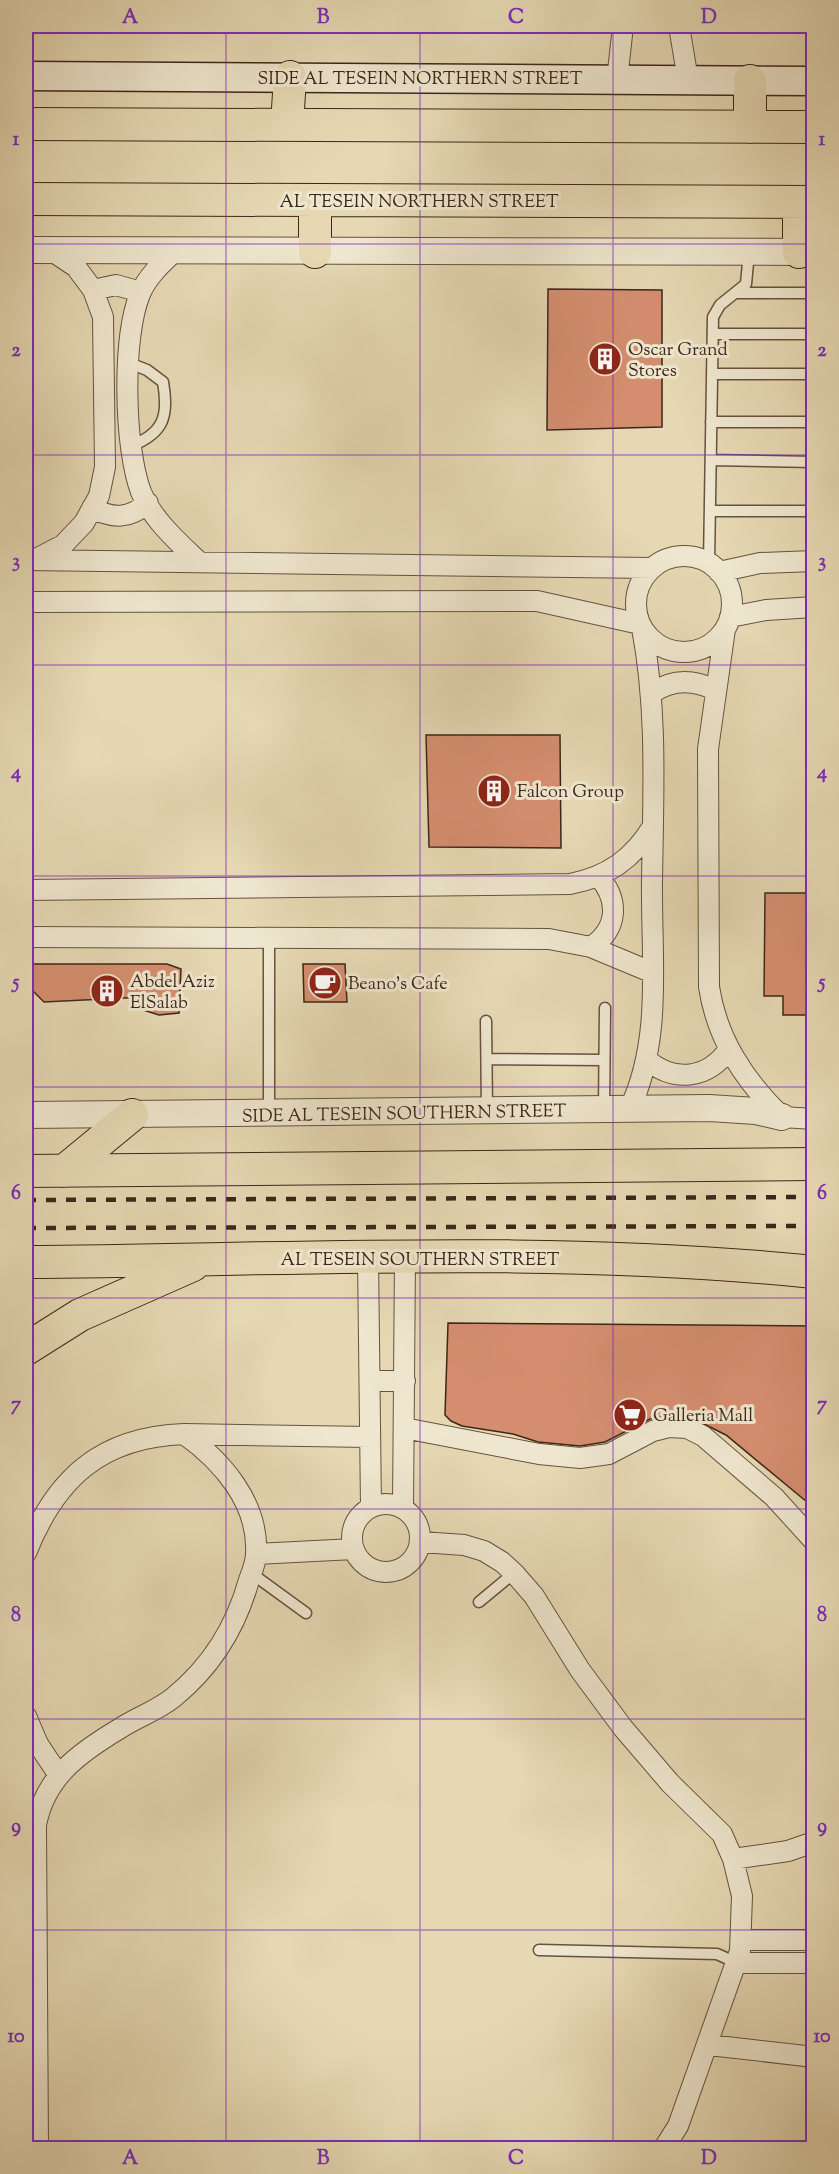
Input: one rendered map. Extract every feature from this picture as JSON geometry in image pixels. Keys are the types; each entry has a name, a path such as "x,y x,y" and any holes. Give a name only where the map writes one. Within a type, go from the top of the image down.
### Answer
{"main road":[{"name":"SIDE AL TESEIN NORTHERN STREET","path":"26,76 813,81"},
{"path":"287,125 290,78"},
{"path":"750,81 750,127"},
{"path":"26,124 813,127"},
{"name":"AL TESEIN NORTHERN STREET","path":"26,199 806,202"},
{"path":"315,200 315,252"},
{"path":"806,202 806,252"},
{"path":"64,1171 132,1115"},
{"path":"26,1171 813,1164"},
{"name":"AL TESEIN SOUTHERN STREET","path":"26,1262 405,1257 638,1259 813,1272"},
{"path":"26,1349 80,1315 201,1261"},
{"path":"26,1323 80,1315"}],"street":[{"path":"617,80 623,26"},
{"path":"679,26 688,80"},
{"path":"26,250 806,252"},
{"path":"31,560 63,545 84,523 99,496 105,467 103,317 93,290 76,267 52,251"},
{"path":"174,252 155,270 141,292 133,317 129,363 131,446 133,466 156,519 198,562"},
{"path":"93,290 116,285 141,292"},
{"path":"92,508 119,517 137,512 148,503"},
{"path":"31,560 652,568 674,557 692,557 714,568 731,593 708,749 709,987 713,1014 729,1049 763,1098 782,1117 813,1119"},
{"path":"714,568 813,561"},
{"path":"616,1110 647,1060 652,1025 654,743 652,693 637,613 638,588 652,568"},
{"path":"26,602 537,601 641,626 660,645 683,652 707,646 727,623 766,610 813,607"},
{"path":"652,693 668,684 687,681 715,690"},
{"path":"26,890 560,885 598,876 624,861 645,839 653,826"},
{"path":"591,947 607,934 614,914 611,894 598,876"},
{"path":"26,937 549,939 591,947 651,972"},
{"path":"647,1060 665,1072 696,1075 715,1065 729,1049"},
{"name":"SIDE AL TESEIN SOUTHERN STREET","path":"26,1115 269,1115 717,1109 782,1117"},
{"path":"403,1508 405,1257"},
{"path":"368,1258 371,1507"},
{"path":"370,1381 405,1381"},
{"path":"404,1428 539,1454 580,1458 609,1454 653,1431 669,1427 687,1428 703,1436 774,1497 813,1541"},
{"path":"26,1553 33,1533 52,1502 75,1474 99,1455 126,1442 145,1437 184,1434 370,1437"},
{"path":"42,2146 31,1962 36,1825 39,1806 58,1774 120,1728 148,1715 173,1698 195,1678 215,1655 231,1630 254,1564 252,1525 238,1489 228,1473 208,1451 184,1434"},
{"path":"392,1504 403,1508 417,1522 421,1542 411,1563 390,1572 368,1567 354,1549 352,1539 356,1521 371,1507 392,1504"},
{"path":"421,1542 464,1545 484,1551 514,1573 534,1596 580,1670 623,1728 670,1783 722,1834 733,1859 742,1896 742,1940 737,1963 678,2126 664,2148"},
{"path":"254,1564 354,1549"},
{"path":"26,1716 38,1744 58,1774"},
{"path":"733,1859 788,1851 813,1842"},
{"path":"742,1940 813,1940"},
{"path":"737,1963 813,1963"},
{"path":"709,2045 813,2057"}],"lane":[{"path":"714,568 710,511 713,334 716,310 737,293 748,278 749,252"},
{"path":"737,293 813,293"},
{"path":"713,334 813,334"},
{"path":"129,363 147,370 163,382 166,399 164,418 156,432 131,446"},
{"path":"712,374 813,374"},
{"path":"711,422 813,422"},
{"path":"711,460 813,462"},
{"path":"710,511 813,511"},
{"path":"269,938 269,1115"},
{"path":"605,1008 604,1060 616,1110"},
{"path":"486,1022 487,1112"},
{"path":"487,1059 604,1060"},
{"path":"254,1564 306,1613"},
{"path":"479,1602 514,1573"},
{"path":"717,1954 742,1940"},
{"path":"539,1950 717,1954 737,1963"}],"building":[{"name":"Oscar Grand Stores","path":"548,289 662,290 662,427 547,430"},
{"name":"Falcon Group","path":"426,735 560,735 561,848 429,847"},
{"path":"765,893 813,893 813,1015 783,1015 783,996 764,996"},
{"name":"Abdel Aziz ElSalab","path":"28,964 167,964 181,969 179,1013 159,1015 143,1010 144,997 44,1002 27,985"},
{"name":"Beano's Cafe","path":"303,964 345,964 347,1002 304,1002"},
{"name":"Galleria Mall","path":"448,1323 813,1326 813,1507 726,1435 688,1416 669,1415 650,1419 605,1442 580,1446 538,1442 513,1434 462,1426 451,1421 445,1415"}],"railway":[{"path":"26,1200 814,1197"},
{"path":"26,1228 814,1226"}],"place":[{"name":"Oscar Grand Stores","path":"605,359"},
{"name":"Falcon Group","path":"494,791"},
{"name":"Beano's Cafe","path":"325,983"},
{"name":"Abdel Aziz ElSalab","path":"107,991"},
{"name":"Galleria Mall","path":"630,1415"}]}
